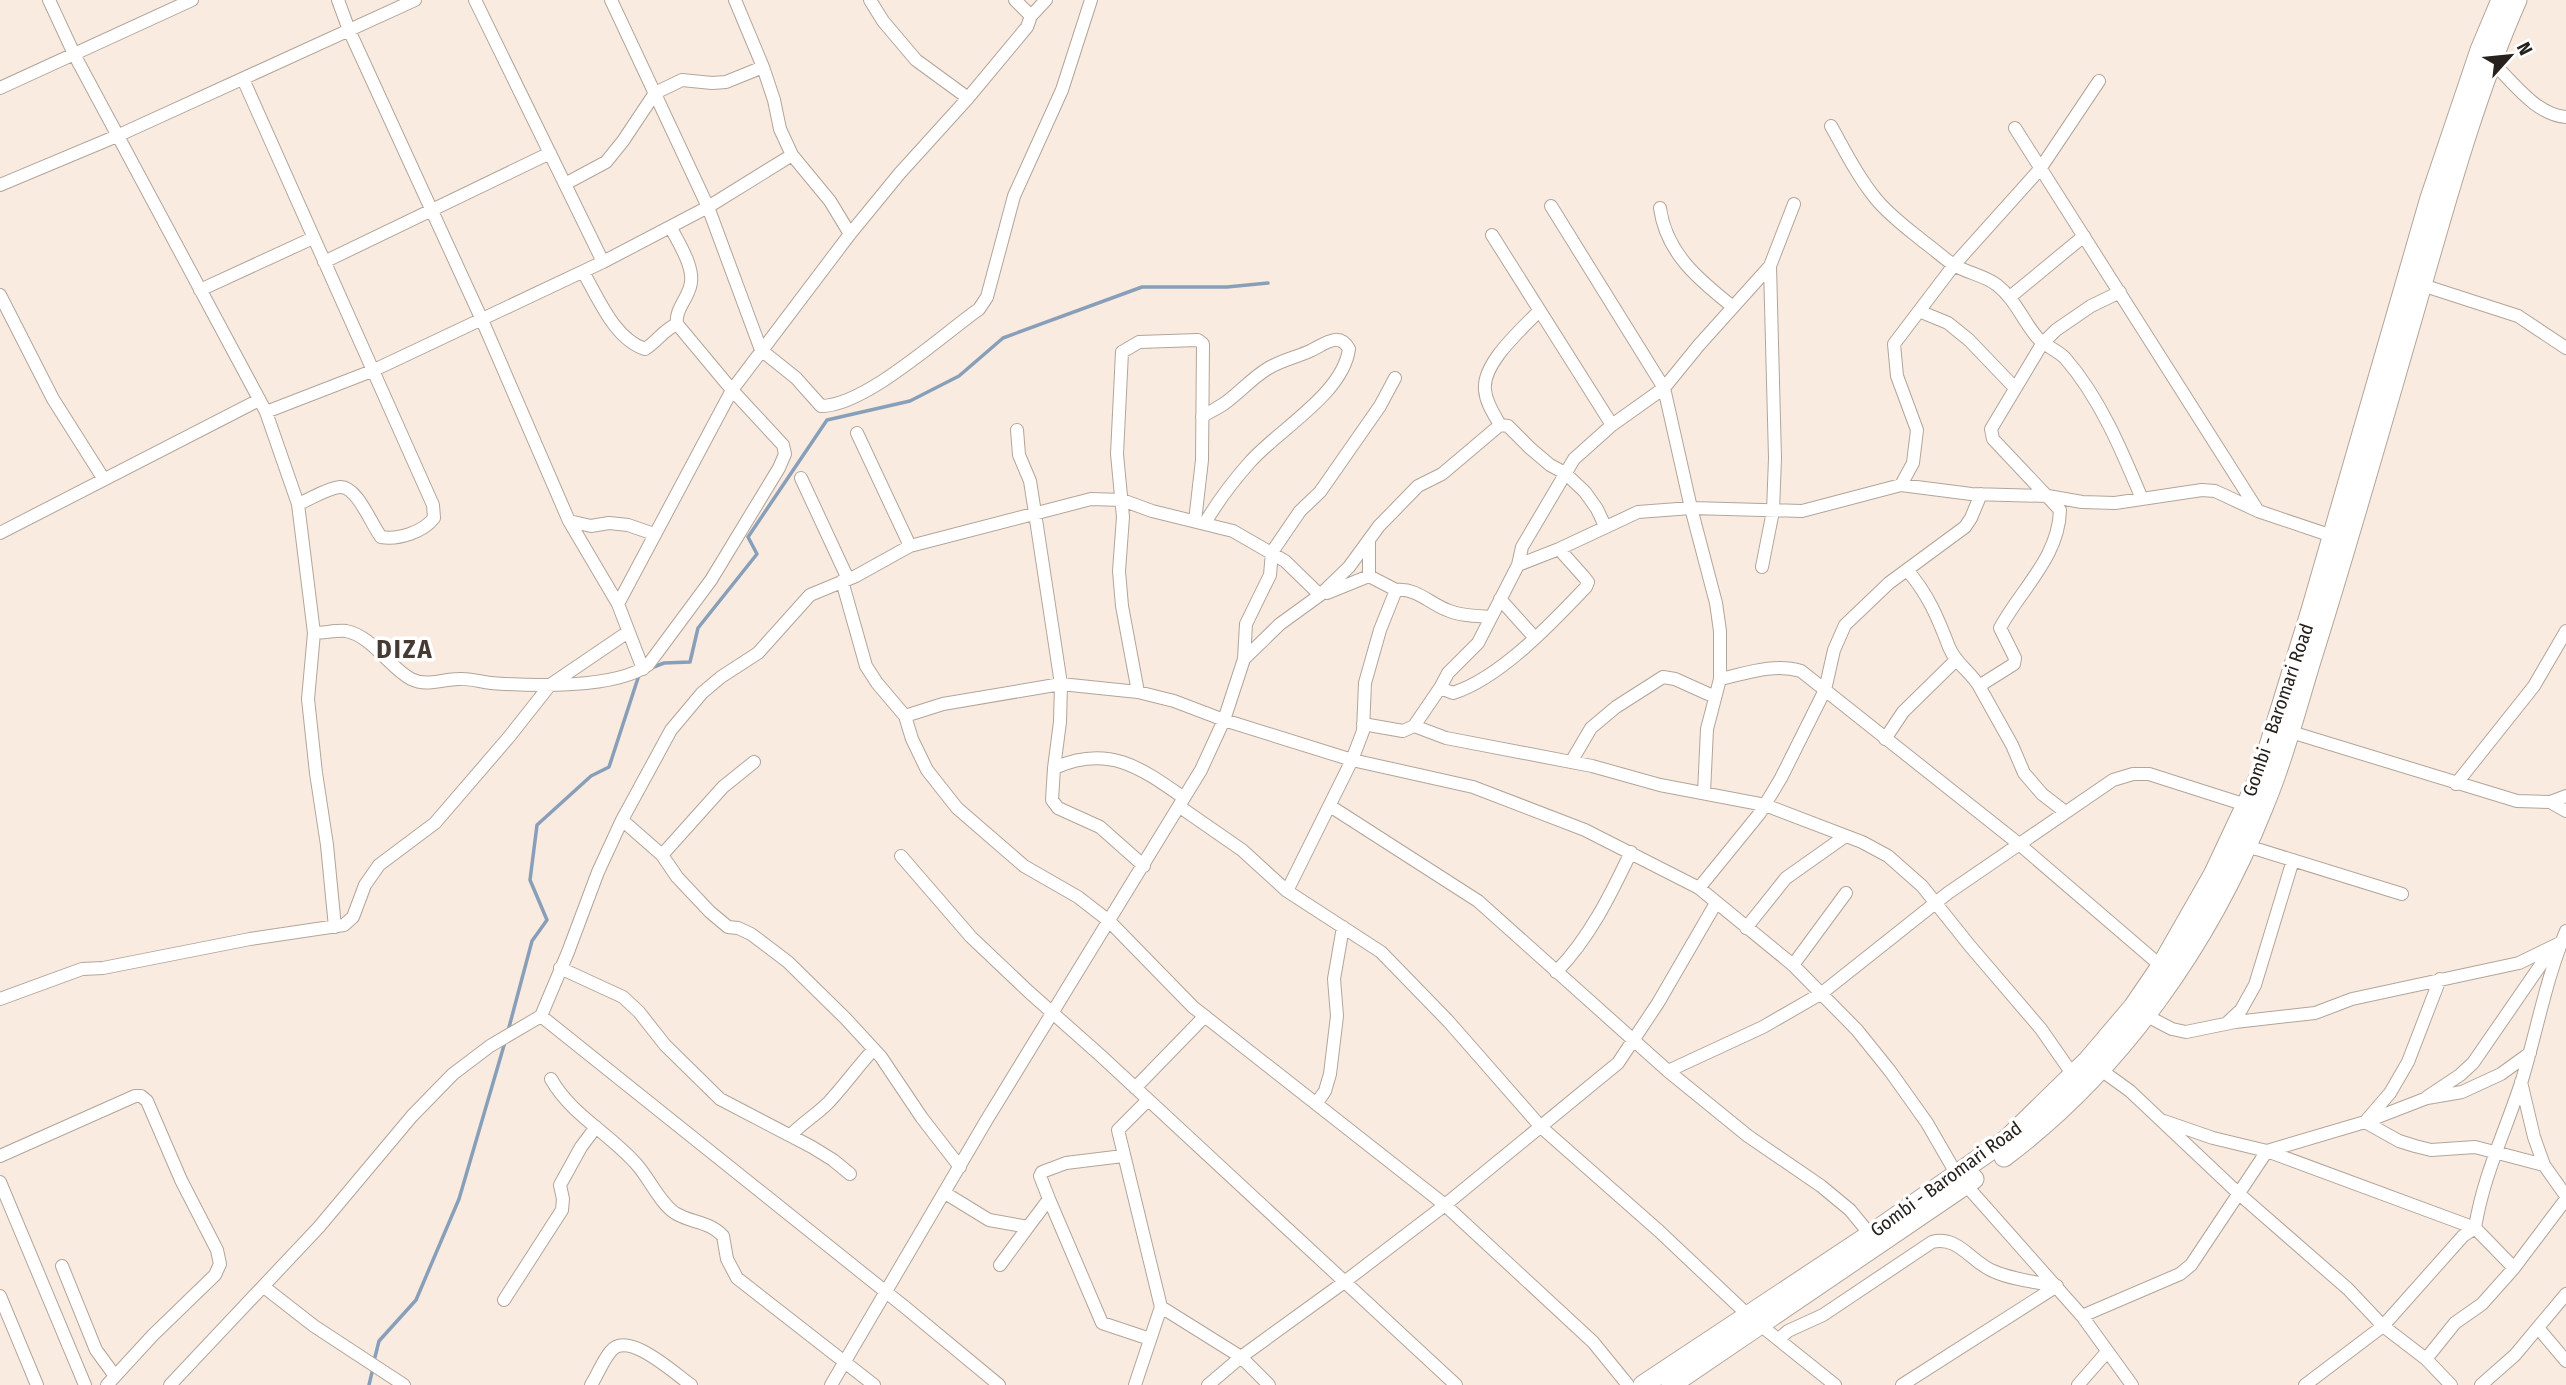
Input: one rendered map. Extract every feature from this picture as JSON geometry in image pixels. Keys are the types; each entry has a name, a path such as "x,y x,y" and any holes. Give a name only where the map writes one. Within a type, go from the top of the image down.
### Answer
{"main road":[{"name":"Gombi - Baromari Road","path":"1643,1385 1755,1320 2053,1117 2094,1065 2161,967 2213,875 2260,775 2408,283 2430,198 2480,50 2501,0"},
{"name":"Gombi - Baromari Road","path":"1962,1179 2073,1075 2094,1065 2145,1015 2174,977 2212,915 2246,848 2291,732 2472,118 2517,0"},
{"name":"Gombi - Baromari Road","path":"1671,1385 1755,1320"}],"street":[{"path":"49,0 75,56 262,406 298,505 314,633 308,699 335,927"},
{"path":"0,88 75,56 192,0"},
{"path":"338,0 349,30 482,320 569,521 618,604 643,669"},
{"path":"0,185 117,136 415,0"},
{"path":"475,0 603,262"},
{"path":"611,0 708,208 761,350 796,378 821,406 832,406 850,400 870,388 979,309 987,297 1014,196 1062,90 1091,0"},
{"path":"735,0 763,67 780,129 792,155 830,201 850,234"},
{"path":"870,0 883,21 916,60 968,98"},
{"path":"1015,0 1031,16"},
{"path":"618,604 732,390 850,234 900,173 968,98 1046,0"},
{"path":"2492,62 2535,104 2555,116 2566,117"},
{"path":"565,184 606,162 655,93 682,80 726,82 763,67"},
{"path":"243,79 433,505 435,518 428,526 393,539 381,537 358,498 348,488 338,487 298,505"},
{"path":"1901,485 1913,463 1917,430 1897,376 1894,344 1954,265 2040,169 2099,81"},
{"path":"1831,126 1863,183 1896,219 1954,265 1986,278 2010,297 2042,344 2058,351 2066,359 2091,395 2125,457 2142,499"},
{"path":"2015,128 2258,511"},
{"path":"324,262 550,153"},
{"path":"0,533 103,478 262,406 372,371 482,320 671,228 792,155"},
{"path":"1363,724 1403,731 1414,726 1448,673 1478,643 1518,565 1522,547 1565,473 1585,447 1664,388 1770,266 1794,204"},
{"path":"1551,206 1664,388 1716,603 1720,631 1720,679 1707,729 1704,793"},
{"path":"1660,208 1662,225 1671,246 1686,266 1733,307"},
{"path":"314,633 346,631 362,639 412,679 425,683 459,679 550,685 625,677 643,669 711,580 785,454 783,445 732,390 677,324 676,316 691,286 691,279 685,256 671,228"},
{"path":"1492,235 1612,425"},
{"path":"2010,297 2084,236"},
{"path":"200,290 313,238"},
{"path":"1762,567 1773,511 1775,458 1770,266"},
{"path":"583,271 618,329 638,347 645,349 664,331 677,324"},
{"path":"2422,285 2518,316 2561,342 2566,348"},
{"path":"1979,686 2014,664 2015,658 2000,628 2028,588 2060,524 2060,510 1993,439 1991,429 1994,419 2042,344 2056,330 2091,306 2120,292"},
{"path":"0,295 53,399 103,478"},
{"path":"1500,425 1484,388 1490,370 1503,349 1539,311"},
{"path":"1919,311 1948,323 1959,331 2014,387"},
{"path":"1138,692 1122,606 1119,571 1122,500 1117,454 1122,352 1130,345 1139,342 1198,340 1203,344 1200,522"},
{"path":"1200,522 1250,461 1311,407 1334,382 1349,349 1338,340 1330,340 1313,350 1271,366 1248,381 1225,403 1202,417"},
{"path":"831,1385 1201,770 1224,720 1244,659 1246,624 1270,575 1272,552 1300,511 1320,492 1380,406 1395,378"},
{"path":"1244,659 1280,624 1320,595 1349,567 1379,526 1418,486 1442,474 1500,425 1508,426 1585,492 1605,526"},
{"path":"1017,430 1019,455 1030,481 1062,684 1052,800 1058,808 1100,827 1144,866"},
{"path":"856,433 910,546"},
{"path":"801,478 845,580 866,666 905,716 912,739 928,770 957,808 1024,866 1078,897 1109,921 1193,1007 1445,1205 1593,1342 1628,1385"},
{"path":"1518,565 1638,512 1691,508 1802,510 1901,485 1981,494 2048,496 2082,502 2115,503 2202,490 2215,491 2258,511 2332,536"},
{"path":"1699,888 1765,805 1824,691 1834,650 1845,625 1889,583 1965,527 1981,494"},
{"path":"170,1385 319,1227 412,1116 453,1074 490,1046 541,1016 598,872 622,820 671,730 702,694 721,677 758,653 810,595 910,546 1091,499 1122,500 1152,511 1233,531 1272,552 1298,572 1320,595"},
{"path":"569,521 591,526 609,523 628,525 654,534"},
{"path":"1369,542 1369,576"},
{"path":"1440,688 1453,693 1487,677 1535,638 1571,603 1588,582 1559,549"},
{"path":"1907,570 1923,588 1937,614 1948,647 1956,660 1974,677 2012,745 2024,773 2042,794 2064,811"},
{"path":"1320,595 1369,576 1396,590 1407,589 1421,594 1449,611 1491,617"},
{"path":"1287,891 1352,760 1363,724 1365,683 1380,630 1396,590"},
{"path":"1500,598 1535,638"},
{"path":"2456,784 2533,686 2561,645 2566,631"},
{"path":"0,999 82,969 103,968 250,939 344,925 353,917 365,885 379,865 435,823 550,685 628,632"},
{"path":"1885,739 1903,712 1956,660"},
{"path":"1720,679 1774,667 1801,671 2019,844 2161,967"},
{"path":"1571,762 1591,728 1663,677 1675,679 1716,697"},
{"path":"905,716 943,704 1062,684 1138,692 1174,701 1224,720 1352,760 1473,787 1585,830 1699,888 1793,965 1857,1030 1927,1122 1962,1179 2082,1316 2106,1353 2132,1385"},
{"path":"1414,726 1446,738 1571,762 1660,785 1765,805 1862,842 1888,856 1910,873 2041,1029 2073,1075"},
{"path":"2291,732 2517,801 2550,802 2566,796"},
{"path":"1054,768 1067,762 1097,757 1134,765 1242,850 1287,891 1381,952 1409,979 1541,1127 1660,1231 1755,1320 1835,1385"},
{"path":"662,855 723,787 754,762"},
{"path":"1668,1071 1763,1027 1822,993 1948,893 2064,811 2113,780 2133,774 2149,774 2246,805"},
{"path":"2550,802 2566,811"},
{"path":"1330,806 1478,901 1668,1071 1748,1136 1821,1186 1850,1210 1875,1240"},
{"path":"622,820 662,855 677,877 709,912 727,927 738,928 751,934 788,962 874,1049 960,1167"},
{"path":"1746,928 1786,878 1844,837"},
{"path":"2246,848 2402,894"},
{"path":"1556,972 1572,956 1605,903 1630,852"},
{"path":"901,856 971,937 1456,1385"},
{"path":"2225,1024 2241,1010 2255,985 2293,860"},
{"path":"1793,965 1846,893"},
{"path":"1208,1385 1241,1357 1445,1205 1618,1063 1658,1003 1716,904"},
{"path":"1316,1104 1325,1091 1338,1016 1334,979 1343,927"},
{"path":"2145,1015 2172,1029 2186,1032 2225,1024 2315,1013 2352,999 2519,963 2562,943"},
{"path":"2305,1385 2383,1326 2463,1236 2475,1228 2494,1153 2521,1082 2562,943"},
{"path":"2427,1098 2460,1075 2473,1062 2562,943"},
{"path":"560,968 622,997 639,1012 665,1045 720,1099 791,1135 833,1160 850,1174"},
{"path":"2365,1122 2390,1093 2408,1062 2440,979"},
{"path":"541,1016 999,1385"},
{"path":"1135,1087 1205,1016"},
{"path":"791,1135 831,1100 874,1049"},
{"path":"2082,1316 2180,1274 2191,1265 2267,1151 2365,1122 2427,1098 2462,1092 2501,1074 2530,1054"},
{"path":"2094,1065 2130,1091 2238,1193 2348,1289 2383,1326 2426,1359 2451,1385"},
{"path":"551,1079 568,1104 636,1164 670,1209 683,1217 709,1225 723,1236 727,1259 737,1278 874,1385"},
{"path":"2426,1359 2455,1323 2482,1304 2514,1268 2566,1197 2544,1165 2534,1137 2521,1082"},
{"path":"0,1156 135,1096 141,1096 147,1101 181,1180 217,1251 220,1264 215,1275 111,1380 62,1266"},
{"path":"1135,1385 1161,1307 1118,1130 1148,1100"},
{"path":"2162,1121 2213,1138 2267,1151 2475,1228 2514,1268"},
{"path":"2365,1122 2399,1141 2431,1150 2475,1147 2544,1165"},
{"path":"504,1300 562,1210 560,1185 581,1147 596,1127"},
{"path":"1123,1156 1066,1163 1042,1172 1040,1176 1102,1323 1150,1339"},
{"path":"0,1182 85,1385"},
{"path":"945,1193 989,1220 1028,1227"},
{"path":"1000,1265 1049,1199"},
{"path":"1779,1339 1788,1331 1823,1315 1932,1241 1942,1239 1958,1246 1992,1271 2057,1286"},
{"path":"1902,1385 2057,1286"},
{"path":"264,1287 314,1326 404,1385"},
{"path":"2481,1385 2515,1355 2566,1294"},
{"path":"0,1296 37,1385"},
{"path":"1161,1307 1241,1357 1269,1385"},
{"path":"2539,1329 2561,1347 2566,1361"},
{"path":"592,1385 612,1350 621,1344 634,1345 691,1385"},
{"path":"2078,1385 2106,1353"}],"waterway":[{"path":"651,668 664,663 690,662 698,628 757,554 748,537 827,420 910,401 959,376 1003,338 1142,287 1227,287 1268,283"},
{"path":"508,1031 532,941 547,920 530,880 537,825 591,776 609,767 639,675"},
{"path":"374,1361 379,1341 416,1300 459,1199 505,1042"},
{"path":"369,1385 373,1368"}],"district":[{"name":"DIZA","path":"405,649"}]}
